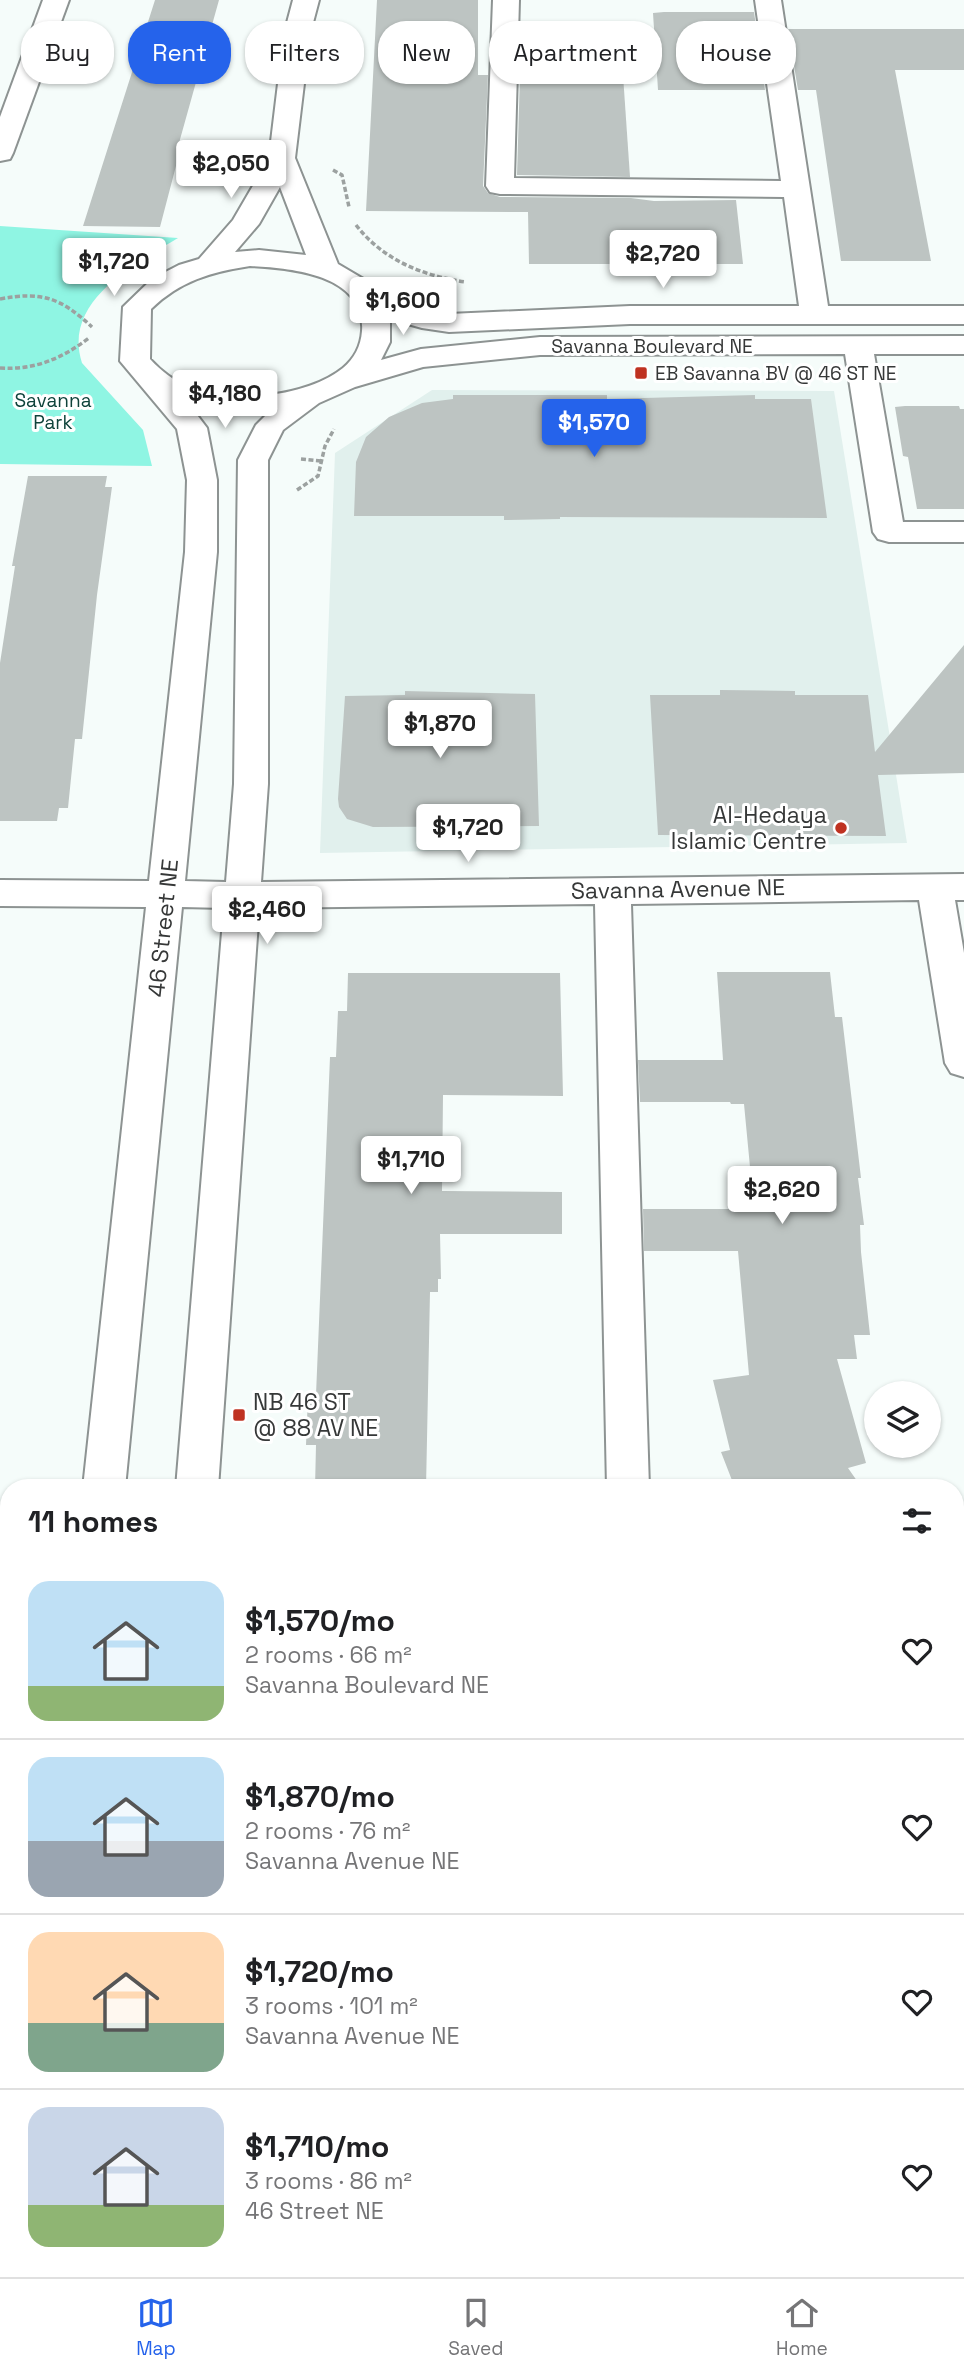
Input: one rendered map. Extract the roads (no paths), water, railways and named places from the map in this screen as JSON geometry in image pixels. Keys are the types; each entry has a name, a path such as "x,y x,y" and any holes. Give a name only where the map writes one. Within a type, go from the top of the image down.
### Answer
{"street":[{"path":"0,153 56,0"},
{"path":"210,263 245,224 282,158 297,34 306,0"},
{"path":"506,0 500,186 797,189"},
{"path":"768,0 815,314"},
{"path":"282,158 326,269"},
{"path":"250,258 276,259 326,269 356,285 374,307 379,333 368,358 344,381 308,397 267,405 224,405 185,397 154,381 135,361 137,307 163,284 180,274 210,263 250,258"},
{"name":"Savanna Boulevard NE","path":"356,285 391,311 427,321 449,323 630,314 964,314"},
{"name":"Savanna Boulevard NE","path":"344,381 421,358 540,346 964,345"},
{"path":"858,346 889,532 964,532"},
{"name":"46 Street NE","path":"105,1479 201,552 202,480 192,428 154,381"},
{"path":"198,1479 251,784 253,460 271,425 308,397"},
{"path":"950,887 964,1063"},
{"name":"Savanna Avenue NE","path":"0,893 242,894 950,887"},
{"path":"613,890 628,1479"}],"place":[{"name":"EB Savanna BV @ 46 ST NE","path":"641,373"},
{"name":"Al-Hedaya Islamic Centre","path":"841,828"},
{"name":"NB 46 ST @ 88 AV NE","path":"239,1415"}],"park label":[{"name":"Savanna Park","path":"53,411"}]}
